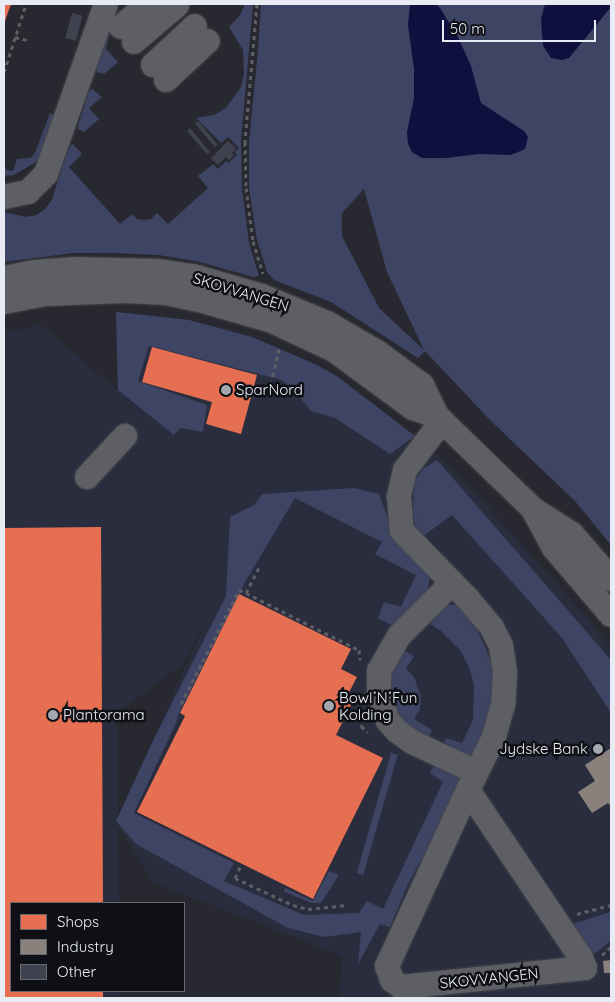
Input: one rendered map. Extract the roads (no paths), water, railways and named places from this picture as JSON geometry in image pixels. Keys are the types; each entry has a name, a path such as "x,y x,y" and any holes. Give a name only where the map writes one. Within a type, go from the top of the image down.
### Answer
{"street":[{"path":"132,4 140,49"},
{"path":"140,49 147,4"},
{"path":"140,49 191,24"},
{"path":"4,197 28,192 46,174 140,49 191,24"},
{"name":"SKOVVANGEN","path":"4,278 34,272 73,269 156,271 192,276 262,296 327,323 377,352 422,385 440,418 533,509 572,534 611,579"},
{"name":"SKOVVANGEN","path":"4,302 45,294 124,291 166,293 203,301 272,321 334,350 413,408 440,418"},
{"name":"SKOVVANGEN","path":"440,418 405,470 399,497 402,532 452,583 492,628 501,646 505,672 503,704 493,739 472,781 387,966 392,980 401,987 585,968 581,958 555,920 472,781"},
{"path":"86,477 125,436"},
{"name":"SKOVVANGEN","path":"533,509 554,548 611,615"},
{"path":"452,583 399,636 379,671 379,694 388,721 397,731 472,781"}],"place":[{"name":"SparNord","path":"226,390"},
{"name":"Bowl´N´Fun Kolding","path":"329,706"},
{"name":"Plantorama","path":"53,715"},
{"name":"Jydske Bank","path":"598,749"}]}
